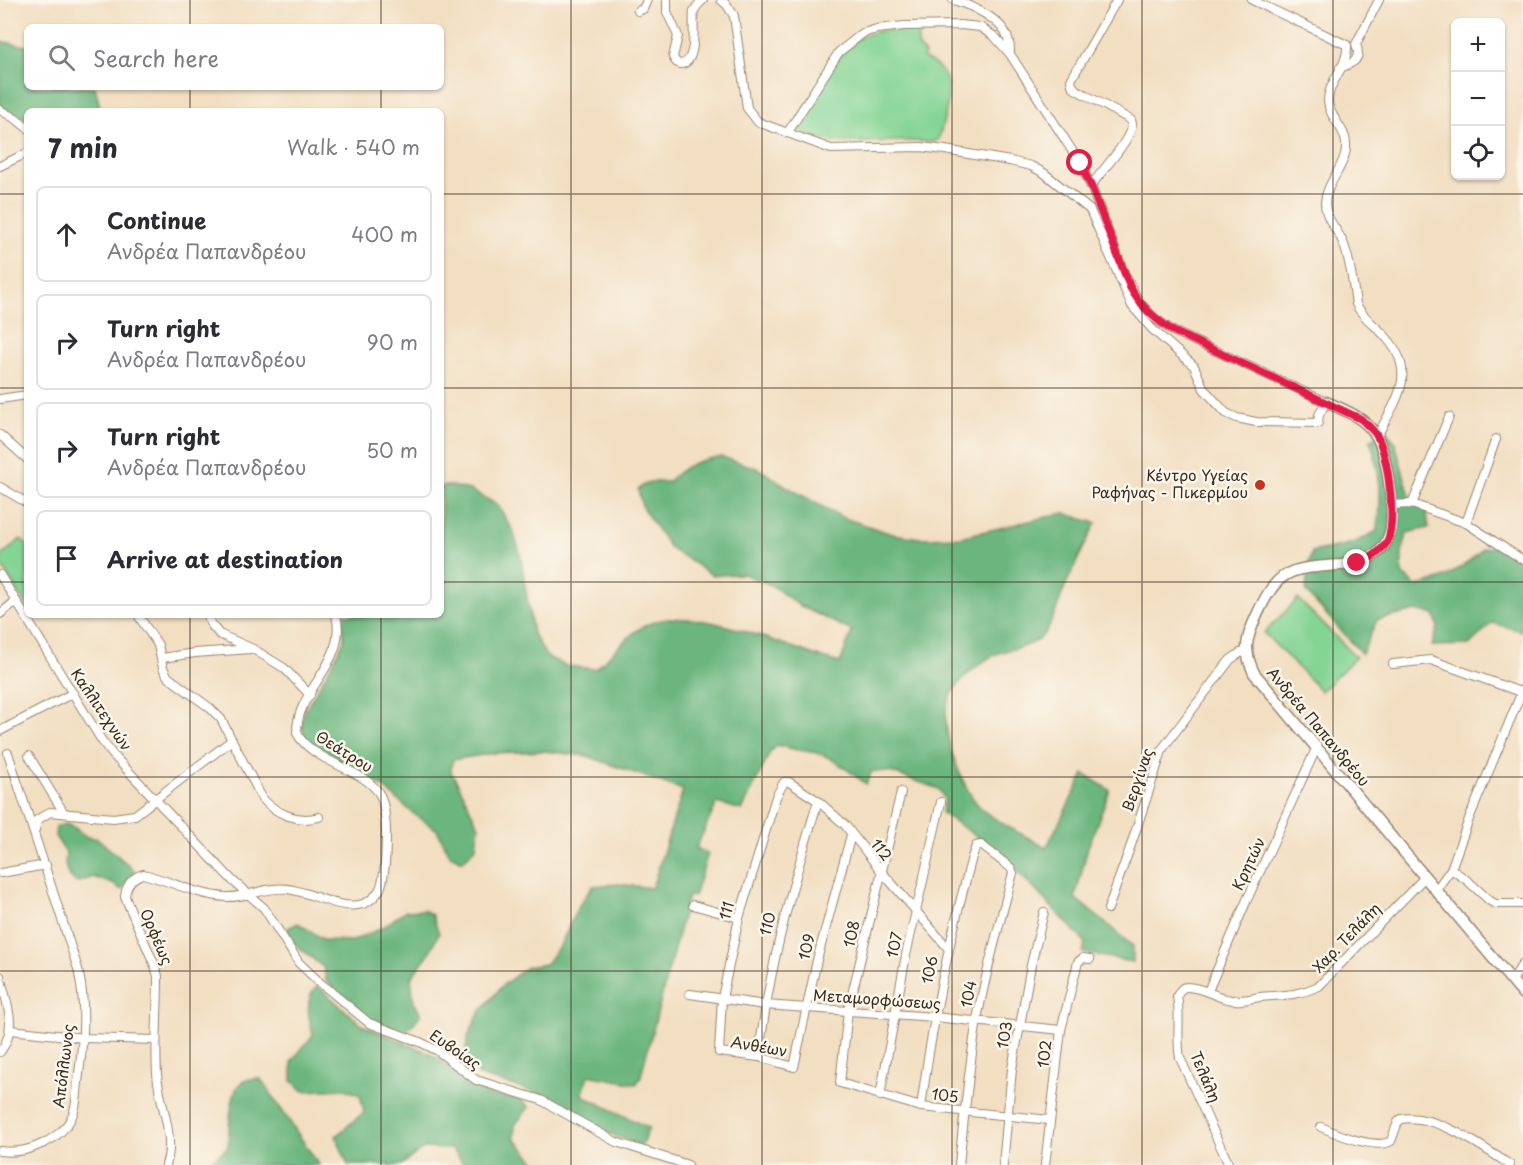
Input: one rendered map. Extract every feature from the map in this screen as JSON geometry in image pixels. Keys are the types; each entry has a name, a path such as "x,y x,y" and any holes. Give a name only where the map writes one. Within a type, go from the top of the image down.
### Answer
{"main road":[{"path":"1246,652 1249,633 1270,589 1278,579 1308,567 1357,563 1374,556 1386,543 1390,532 1392,518 1387,464 1377,436 1361,419 1326,402"},
{"name":"Ανδρέα Παπανδρέου","path":"1246,652 1254,673 1523,994"}],"street":[{"path":"638,11 643,9 647,0"},
{"path":"667,0 667,12 678,36 673,57 680,64 686,62 690,56 694,43 694,12 698,3 703,0"},
{"path":"721,0 728,5 734,16 747,108 758,122 831,149 921,147 1031,166 1044,173 1090,210 1132,306 1152,329 1194,366 1204,389 1226,413 1256,422 1318,423 1319,415 1326,402 1173,331 1153,317 1139,302 1130,287 1091,186 1072,150 1010,54 995,37 980,27 904,26 863,33 839,52 788,132"},
{"path":"953,0 982,11 997,24 1008,36 1010,54"},
{"path":"1091,186 1132,128 1132,124 1131,120 1075,88 1071,80 1117,0"},
{"path":"1252,0 1347,45 1346,59 1330,88 1329,108 1345,136 1346,147 1344,157 1330,182 1326,195 1326,210 1346,248 1356,304 1360,312 1392,345 1403,377 1401,391 1377,436"},
{"path":"1340,69 1357,58 1359,50 1356,44 1359,36 1379,0"},
{"path":"0,110 24,126"},
{"path":"0,166 24,154"},
{"path":"0,399 24,395"},
{"path":"1412,504 1449,417"},
{"path":"0,435 24,456"},
{"path":"1466,523 1496,438"},
{"path":"0,487 24,501"},
{"path":"1390,505 1412,504 1466,523 1523,560"},
{"name":"Καλλιτεχνών","path":"0,575 24,614"},
{"path":"0,614 16,601"},
{"name":"Καλλιτεχνών","path":"27,618 108,748 233,881 250,895"},
{"path":"140,618 158,645 163,668 168,677 221,719 262,798 269,806 280,813 298,819 310,820 319,817"},
{"path":"209,618 219,634 253,649 284,668 310,695"},
{"name":"Θεάτρου","path":"250,895 282,888 346,905 356,905 374,898 380,889 386,835 379,794 364,780 307,747 297,733 300,713 332,658 339,639 336,618"},
{"path":"162,658 253,649"},
{"name":"Βεργίνας","path":"1108,909 1163,748 1230,660 1246,652"},
{"path":"1393,664 1431,660 1522,692 1473,808 1451,869 1436,890"},
{"path":"0,730 73,693"},
{"path":"35,834 37,820 51,812 112,818 135,815 232,740"},
{"name":"Κρητών","path":"1208,991 1237,921 1316,749"},
{"name":"Απόλλωνος","path":"0,1151 23,1150 39,1146 64,1128 73,1115 76,1102 84,1038 81,979 9,753"},
{"path":"28,756 64,813"},
{"name":"112","path":"784,782 789,782 818,801 845,825 851,835 948,948"},
{"name":"111","path":"719,1052 722,998 739,918 776,797 784,782"},
{"name":"108","path":"840,1083 848,1011 901,792"},
{"name":"110","path":"759,1057 765,1005 775,953 790,893 818,801"},
{"name":"107","path":"880,1096 906,955 941,802"},
{"name":"109","path":"794,1067 828,918 851,835"},
{"name":"106","path":"921,1107 934,1017 948,948 972,857 976,846 981,845"},
{"name":"104","path":"960,1165 964,1112 977,1021 992,950 1013,873 1011,868 981,845"},
{"path":"0,873 46,865"},
{"path":"1451,869 1490,901 1523,904"},
{"name":"Ορφέως","path":"166,1165 168,1134 158,1084 156,1040 158,976 125,897 126,891 136,876 143,874 206,895 228,897 250,895"},
{"name":"Χαρ. Τελάλη","path":"1177,996 1185,987 1208,991 1230,1000 1241,1000 1289,996 1319,986 1424,878"},
{"name":"Ευβοίας","path":"250,895 270,916 300,963 327,989 369,1023 438,1051 476,1080 541,1100 616,1142 688,1165"},
{"path":"693,905 739,918"},
{"name":"103","path":"1003,1165 1012,1069 1030,965 1044,912"},
{"name":"102","path":"1045,1165 1061,1030 1078,962 1083,958 1090,959"},
{"path":"1512,981 1523,963"},
{"path":"0,976 11,1030 0,1052"},
{"name":"Μεταμορφώσεως","path":"690,994 765,1005 934,1017 1061,1030"},
{"name":"Τελάλη","path":"1177,996 1180,1012 1178,1049 1180,1058 1229,1165"},
{"path":"11,1030 84,1038 156,1040"},
{"name":"Ανθέων","path":"719,1052 759,1057 794,1067"},
{"name":"105","path":"840,1083 921,1107 1050,1120"},
{"path":"1321,1127 1340,1135 1382,1144 1391,1141 1401,1119 1420,1119 1455,1132 1510,1165"}],"green space":[{"path":"914,30 918,35 918,46 925,54 923,58 939,68 948,88 947,106 938,140 933,142 831,141 794,128 836,61 857,40 879,31"},
{"path":"0,41 24,45 24,90 96,90 100,108 24,108 24,119 0,107"},
{"path":"1385,427 1395,443 1412,504 1426,509 1429,528 1407,533 1402,553 1402,574 1416,586 1425,584 1452,573 1483,548 1499,546 1523,560 1523,628 1521,631 1492,623 1469,645 1432,646 1438,627 1434,614 1416,611 1377,620 1362,654 1306,592 1312,552 1354,543 1377,531 1380,485 1370,440"},
{"path":"722,457 759,469 841,517 892,534 920,538 960,537 1064,513 1096,523 1046,631 1034,642 990,657 968,674 955,688 947,704 946,724 956,764 976,802 997,820 1046,848 1084,774 1110,790 1088,847 1075,898 1133,946 1133,962 1083,953 1085,942 1016,870 980,839 942,813 945,800 939,789 890,772 872,771 866,784 830,758 778,745 771,751 742,810 717,803 696,848 708,854 694,896 688,896 640,1079 636,1084 588,1075 582,1095 649,1128 641,1146 608,1133 544,1095 480,1076 470,1067 465,1055 468,1036 480,1012 503,985 527,967 546,964 561,944 578,907 593,886 619,884 652,888 683,790 587,756 544,751 494,753 452,760 451,772 479,826 476,847 463,861 450,855 437,830 414,814 382,786 309,743 303,733 302,718 344,640 342,618 444,618 444,486 470,490 498,505 513,531 520,553 533,634 546,656 566,666 595,669 631,635 644,626 664,619 687,619 714,623 840,663 852,631 800,606 771,585 744,574 712,575 670,548 642,507 638,489 649,482 668,482 680,471 706,459"},
{"path":"21,539 24,542 24,603 0,562 0,557"},
{"path":"1298,599 1356,657 1321,691 1264,633"},
{"path":"65,824 87,837 98,839 135,871 122,890 93,877 77,883 68,875 65,864 66,853 55,836 56,827"},
{"path":"424,910 432,915 439,933 428,955 411,978 414,1002 421,1014 411,1027 401,1031 372,1021 326,981 324,968 290,940 288,928 298,923 324,940 353,941 383,927 405,911"},
{"path":"318,986 362,1025 429,1053 444,1062 472,1087 492,1095 521,1100 529,1107 515,1125 514,1138 539,1165 465,1165 452,1149 424,1148 401,1165 348,1165 336,1136 364,1112 360,1095 345,1089 304,1091 292,1081 292,1061 313,1035 309,1003 310,996"},
{"path":"260,1078 319,1165 205,1165 228,1147 229,1124 238,1086 245,1081"}],"place":[{"name":"Κέντρο Υγείας Ραφήνας - Πικερμίου","path":"1260,485"}],"route":[{"path":"1080,163 1130,287 1139,302 1153,317 1173,331 1361,419 1377,436 1387,464 1392,525 1386,543 1379,551 1366,561 1357,563"}]}
